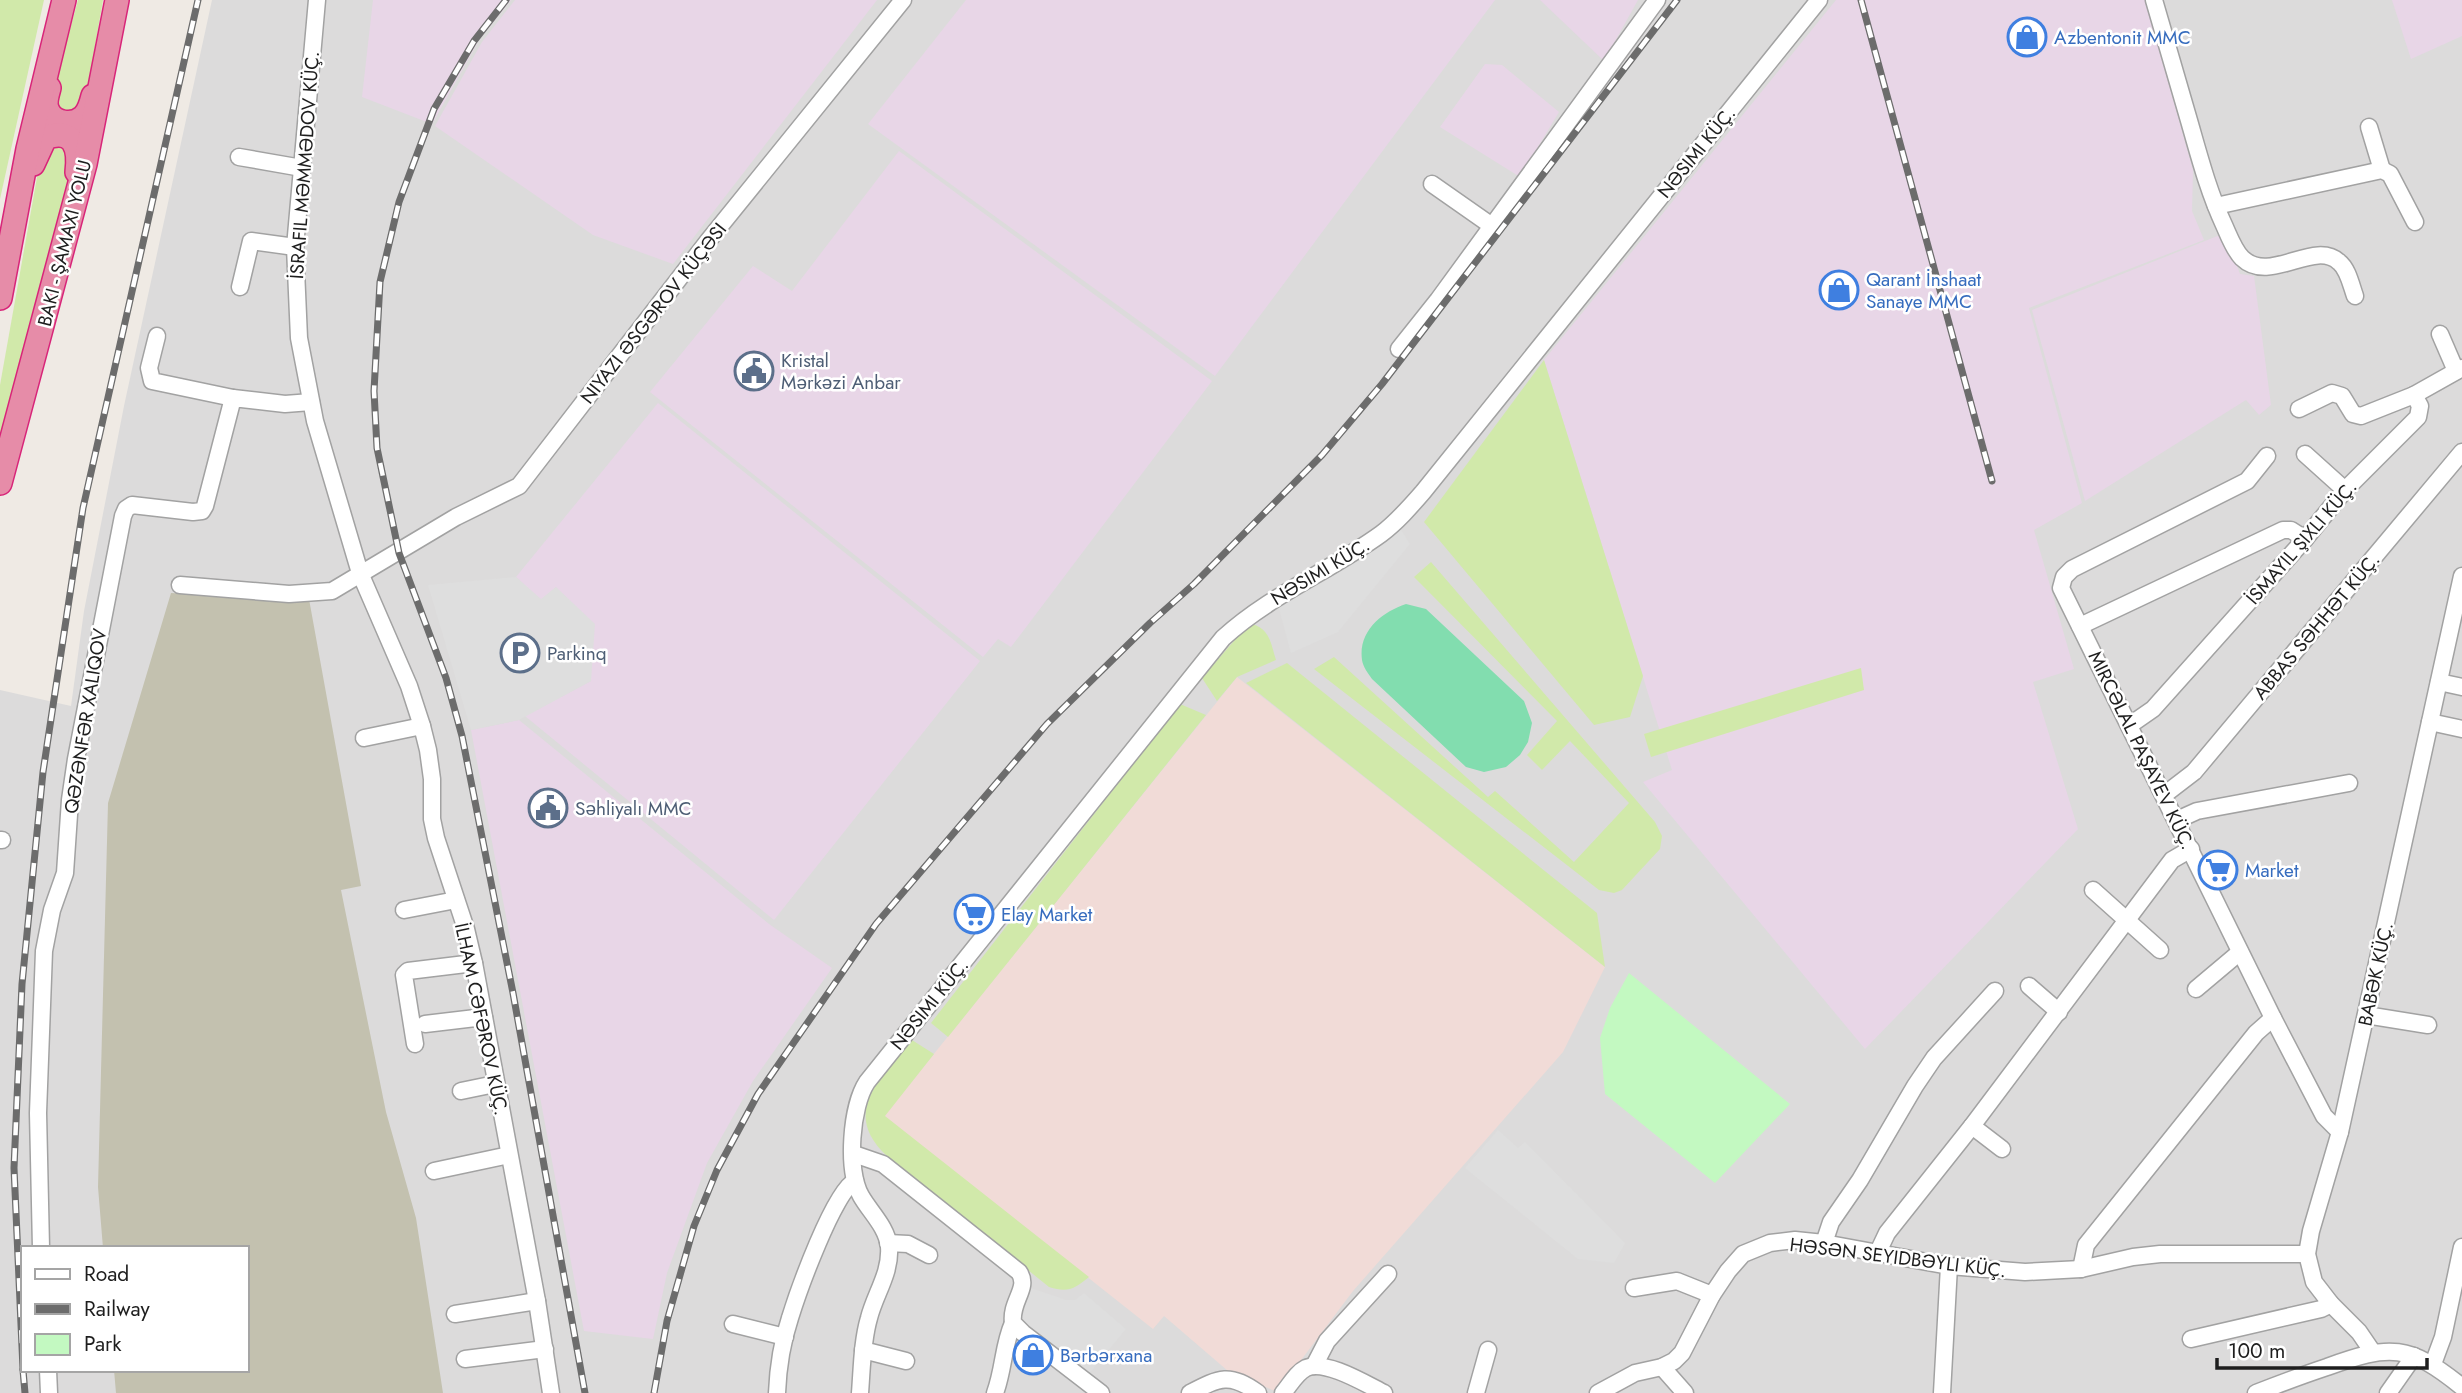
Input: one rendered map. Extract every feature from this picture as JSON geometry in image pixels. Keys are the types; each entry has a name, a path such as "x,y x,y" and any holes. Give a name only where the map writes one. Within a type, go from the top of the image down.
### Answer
{"highway":[{"path":"0,483 70,227 99,100 117,0"},
{"path":"62,4 46,103 54,119 61,122 76,121 88,111 112,25"},
{"path":"15,217 62,4"},
{"path":"0,299 5,240 41,144 45,138 60,135 76,144 78,154 70,227"}],"street":[{"name":"İSRAFIL MƏMMƏDOV KÜÇ.","path":"317,0 295,247 299,338 311,402 360,573"},
{"name":"NIYAZI ƏSGƏROV KÜÇƏSI","path":"180,585 289,594 332,591 456,517 519,486 708,241 903,0"},
{"path":"1399,349 1657,0"},
{"name":"NƏSIMI KÜÇ.","path":"855,1181 856,1105 867,1082 1213,649 1244,619 1367,543 1403,514 1819,0"},
{"path":"2154,0 2216,206 2242,258 2257,266 2267,267 2328,256 2338,260 2344,267 2355,296"},
{"path":"2369,127 2382,170"},
{"path":"239,157 302,168"},
{"path":"2216,206 2382,170 2390,174 2415,222"},
{"path":"1432,184 1492,226"},
{"path":"240,287 251,241 295,247"},
{"path":"2299,409 2332,393 2342,396 2353,414 2361,416 2414,395 2459,370 2440,334"},
{"path":"157,335 149,368 152,381 233,398 285,404 311,402"},
{"path":"2130,725 2141,720 2152,709 2305,539 2344,490 2418,417 2420,406 2414,395"},
{"path":"41,1246 38,1113 44,951 52,910 65,873 76,759 123,516 126,509 132,505 202,511 233,398"},
{"name":"ABBAS SƏHHƏT KÜÇ.","path":"2164,795 2194,772 2462,452"},
{"path":"2305,454 2344,490"},
{"name":"MIRCƏLAL PAŞAYEV KÜÇ.","path":"2267,456 2255,473 2236,488 2072,569 2064,577 2062,588 2273,1018 2324,1116 2340,1132"},
{"path":"2080,626 2283,530 2291,530 2305,539"},
{"name":"İLHAM CƏFƏROV KÜÇ.","path":"360,573 410,687 428,750 432,779 432,819 474,963 537,1301 551,1393"},
{"name":"BABƏK KÜÇ.","path":"2307,1254 2311,1231 2340,1132 2462,576"},
{"path":"2439,682 2462,687"},
{"path":"2430,722 2462,729"},
{"path":"364,738 422,726"},
{"path":"2177,820 2197,811 2349,783"},
{"path":"1878,1252 1887,1233 1972,1126 2172,860 2191,849"},
{"path":"2093,890 2160,950"},
{"path":"404,910 456,900"},
{"path":"2196,989 2240,952"},
{"path":"415,1044 404,975 408,971 474,963"},
{"path":"2029,986 2059,1012"},
{"path":"1824,1243 1831,1222 1860,1180 1934,1058 1995,991"},
{"path":"2366,1015 2428,1025"},
{"path":"425,1024 484,1017"},
{"path":"2081,1269 2086,1245 2256,1033 2273,1018"},
{"path":"461,1091 495,1084"},
{"path":"1972,1126 2003,1149"},
{"path":"854,1154 883,1164 1019,1272 1023,1278 1024,1285 1013,1306 1013,1323 995,1393"},
{"path":"434,1171 509,1155"},
{"path":"777,1393 778,1372 790,1318 829,1216 842,1192 848,1184 855,1181 862,1198 886,1234 888,1243 887,1270 868,1320 860,1393"},
{"name":"HƏSƏN SEYIDBƏYLI KÜÇ.","path":"1602,1392 1635,1373 1662,1367 1682,1353 1712,1295 1743,1254 1770,1242 1795,1240 1824,1243 1949,1266 2025,1272 2081,1269 2160,1254 2307,1254"},
{"path":"888,1243 908,1244 929,1255"},
{"path":"2433,1364 2443,1337 2462,1247"},
{"path":"2307,1254 2314,1282 2359,1332 2372,1351"},
{"path":"1942,1393 1949,1266"},
{"path":"1283,1393 1300,1373 1314,1366 1326,1341 1388,1274"},
{"path":"1634,1288 1677,1281 1712,1295"},
{"path":"455,1314 537,1301"},
{"path":"2191,1339 2321,1309 2331,1304"},
{"path":"1013,1323 1101,1393"},
{"path":"733,1324 785,1337"},
{"path":"465,1359 545,1349"},
{"path":"863,1350 906,1361"},
{"path":"1476,1393 1488,1350"},
{"path":"2256,1393 2372,1351 2414,1356 2433,1364 2462,1387"},
{"path":"2388,1393 2414,1356"},
{"path":"1314,1366 1347,1374 1384,1393"},
{"path":"1662,1367 1685,1393"},
{"path":"48,1372 49,1393"},
{"path":"1191,1393 1217,1379 1230,1378 1258,1393"}],"shaded area":[{"path":"212,0 2462,0 2462,1393 0,1393 0,690 71,706 84,611 124,406"},
{"path":"373,0 511,0 479,40 432,124 362,97"},
{"path":"515,0 877,0 673,264 593,235 435,126 482,42"},
{"path":"966,0 1495,0 1215,376 868,124"},
{"path":"1540,0 1638,0 1604,61"},
{"path":"1836,0 2145,0 2193,170 2192,211 2204,240 2029,308 2082,503 2034,530 2074,669 2033,682 2078,829 1865,1049 1643,782 1672,770 1544,360"},
{"path":"2392,0 2462,0 2462,36 2411,59"},
{"path":"1485,64 1502,65 1559,112 1520,177 1440,127"},
{"path":"899,151 1212,381 1011,647 998,639 983,657 650,392 753,266 792,291"},
{"path":"2225,233 2240,274 2254,276 2271,405 2259,415 2246,400 2085,501 2032,310"},
{"path":"658,403 980,661 774,920 525,716 591,681 556,587 541,600 516,577"},
{"path":"1400,528 1410,544 1338,632 1291,653 1278,605 1365,555"},
{"name":"Parkinq","path":"516,577 541,599 556,587 595,624 591,681 519,720 471,730 428,585"},
{"path":"171,593 309,599 361,886 341,890 386,1112 416,1218 443,1393 116,1393 114,1372 248,1372 248,1246 103,1246 98,1187 108,803"},
{"path":"1237,677 1605,967 1563,1052 1353,1291 1277,1392 1228,1371 1164,1316 1153,1329 884,1116"},
{"path":"519,720 769,924 832,968 753,1081 707,1163 667,1273 653,1339 584,1331 471,730"},
{"path":"1498,1130 1518,1148 1525,1142 1625,1243 1614,1263 1578,1259 1465,1168"},
{"path":"1031,1288 1066,1300 1075,1300 1084,1293 1126,1329 1089,1374 1019,1320"}],"green space":[{"path":"0,0 44,0 0,199"},
{"path":"78,0 103,0 86,98 80,110 67,113 57,106 54,87"},
{"path":"52,145 66,147 70,173 0,440 0,385 39,166"},
{"path":"1544,360 1643,676 1630,717 1594,725 1424,522"},
{"path":"1431,562 1655,822 1662,836 1660,849 1622,890 1614,893 1599,890 1314,669 1334,657 1488,797 1495,791 1574,862 1629,803 1570,741 1542,770 1527,755 1557,721 1414,577"},
{"path":"1406,604 1426,609 1524,701 1532,723 1528,742 1520,755 1506,767 1484,772 1466,767 1372,679 1366,670 1362,650 1368,632 1373,624 1388,612"},
{"path":"1252,624 1266,633 1276,660 1237,677 1217,701 1202,678 1245,628"},
{"path":"1287,663 1597,913 1605,967 1246,683"},
{"path":"1861,668 1864,690 1651,757 1644,734"},
{"path":"1180,704 1206,715 948,1037 931,1023"},
{"path":"1629,973 1790,1104 1715,1183 1605,1094 1600,1038 1610,1008"},
{"path":"912,1040 934,1054 885,1116 1089,1277 1066,1290 1049,1287 888,1157 874,1141 867,1125 866,1110 870,1096 888,1068"}],"railway":[{"path":"21,1324 14,1168 22,984 43,772 83,508 198,0"},
{"path":"506,0 474,41 434,109 399,202 380,282 374,391 377,448 399,553 446,678 462,736 513,993 585,1393"},
{"path":"654,1393 667,1321 694,1226 717,1170 758,1094 876,924 1047,724 1150,623 1194,584 1322,455 1382,384 1677,0"},
{"path":"1861,0 1992,481"},
{"path":"23,1372 25,1393"}],"place":[{"name":"Azbentonit MMC","path":"2027,37"},
{"name":"Qarant İnshaat Sanaye MMC","path":"1839,290"},
{"name":"Kristal Mərkəzi Anbar","path":"754,371"},
{"name":"Parkinq","path":"520,653"},
{"name":"Səhliyalı MMC","path":"548,808"},
{"name":"Market","path":"2218,870"},
{"name":"Elay Market","path":"974,914"},
{"name":"Bərbərxana","path":"1033,1355"}]}
